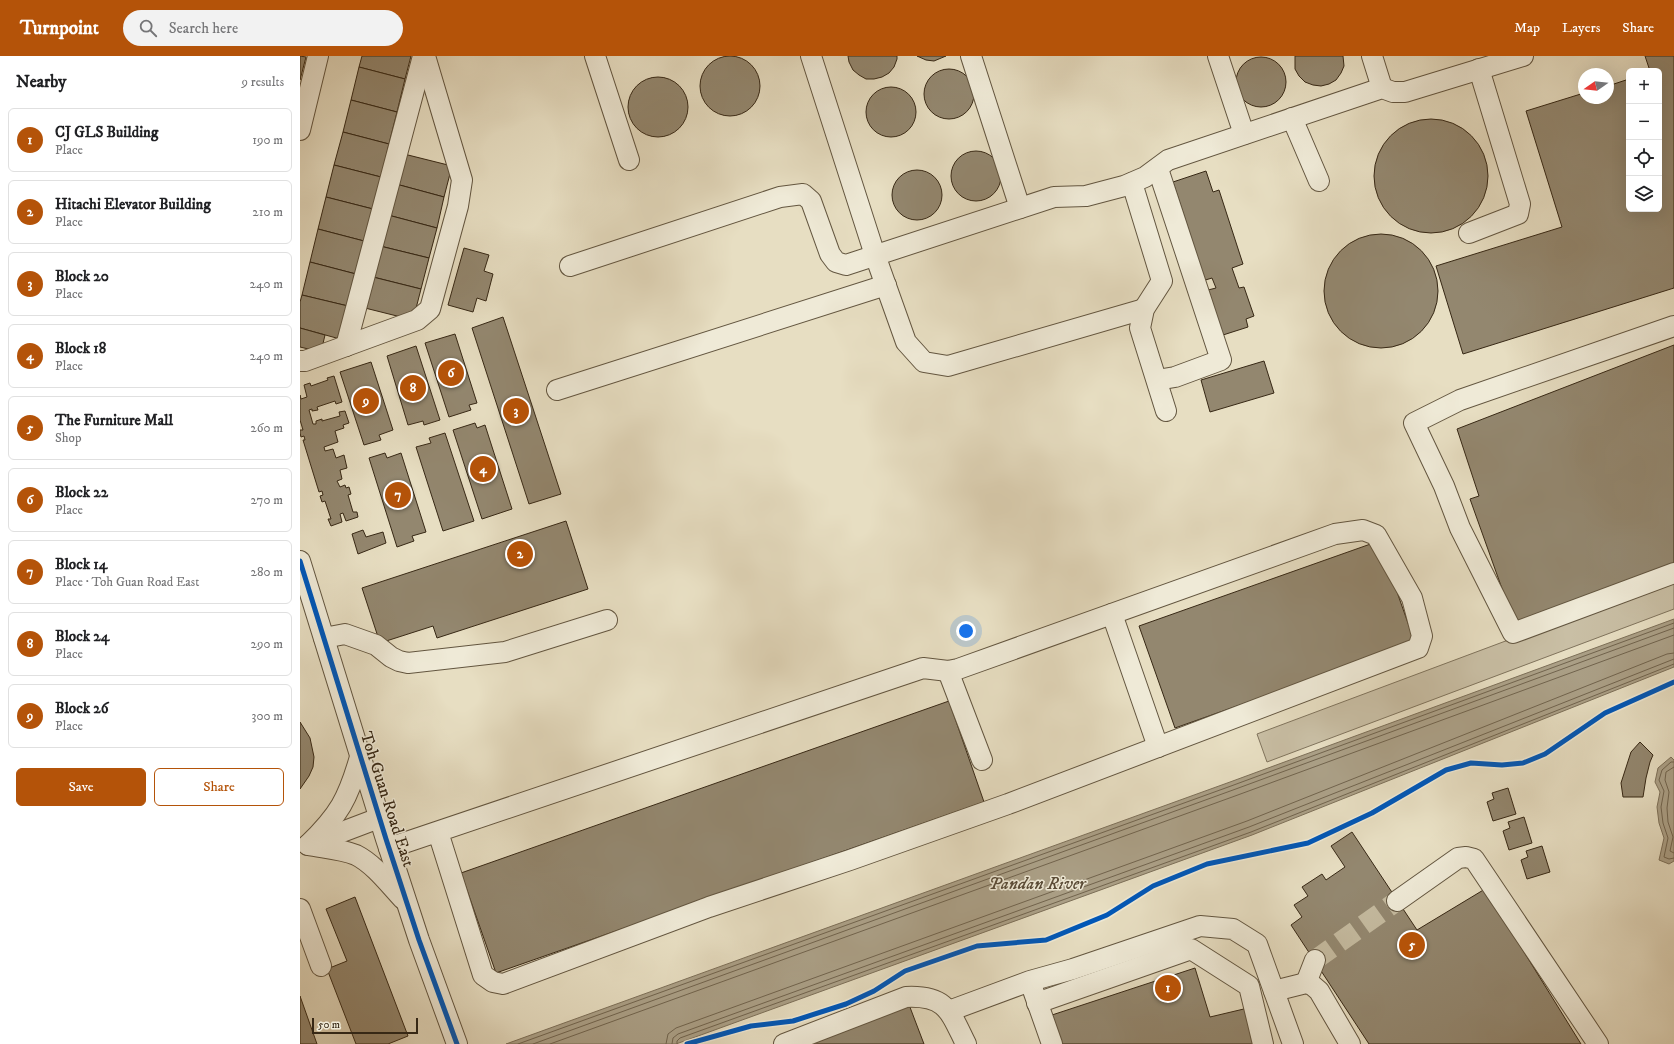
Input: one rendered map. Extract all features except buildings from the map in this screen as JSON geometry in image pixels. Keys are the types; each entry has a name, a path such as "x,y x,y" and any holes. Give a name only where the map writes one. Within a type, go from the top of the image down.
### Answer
{"street":[{"path":"300,130 318,56"},
{"path":"346,346 424,56"},
{"path":"300,361 305,361 417,320 430,309 458,206 462,180 424,56"},
{"path":"595,56 629,160"},
{"path":"811,56 875,255 906,342 924,362 948,366 1144,309"},
{"path":"971,56 1020,208"},
{"path":"1218,56 1244,134"},
{"path":"1372,56 1382,88"},
{"path":"570,266 780,197 803,194 811,201 830,254 836,262 846,265 1054,197 1068,195 1086,196 1132,183 1158,169 1168,160 1382,88 1393,92 1406,92 1519,57"},
{"path":"1470,233 1518,214 1520,204 1479,69"},
{"path":"1292,118 1319,181"},
{"path":"1156,380 1175,377 1221,360 1158,169"},
{"path":"1132,183 1162,281 1144,309 1140,328 1166,411"},
{"path":"557,390 886,285"},
{"path":"1674,326 1460,400 1414,424 1444,486 1460,528 1513,633 1674,573"},
{"path":"388,848 923,668 948,671 1335,534 1363,530 1376,535 1412,598 1422,636 1418,648 1008,804 857,858 709,907 503,984 492,982 483,975 438,832"},
{"name":"Toh Guan Road East","path":"300,561 388,848 457,1044"},
{"path":"1112,614 1158,747"},
{"path":"324,638 345,634 376,645 391,657 399,661 408,662 505,652 607,620"},
{"path":"948,671 982,760"},
{"path":"304,847 327,827 348,795 360,757"},
{"name":"Toh Guan Road East","path":"304,847 379,818"},
{"path":"304,847 339,850 357,856 370,864 408,903"},
{"path":"1398,901 1458,858 1466,857 1474,859 1598,1044"},
{"path":"300,909 321,966"},
{"path":"950,1011 1030,981 1073,969 1200,926 1233,929 1257,944 1293,1044"},
{"path":"1037,1003 1191,949 1249,986 1263,1044"},
{"path":"1306,983 1314,960"},
{"path":"1030,981 1052,1044"},
{"path":"1274,991 1306,983 1312,984 1319,991 1350,1044"},
{"path":"784,1044 906,997 921,996 934,999 950,1011 966,1044"}],"shaded area":[{"path":"1674,578 1674,609 1267,762 1257,734"}],"water":[{"name":"Pandan River","path":"1674,619 1674,667 1252,835 676,1044 506,1044 1230,782"},
{"path":"1671,757 1674,760 1674,861 1669,864 1659,860 1664,838 1659,823 1657,807 1660,792 1655,782 1658,768"}],"tunnel":[{"path":"1315,960 1397,901"}],"cycle path":[{"path":"300,561 386,839 419,940 457,1044"},
{"path":"687,1044 751,1026 793,1021 846,1004 874,991 905,971 977,946 1046,940 1107,915 1153,886 1207,864 1308,843 1372,813 1446,770 1471,763 1502,765 1523,763 1545,754 1605,713 1674,682"}],"place":[{"name":"Block 22","path":"451,373"},
{"name":"Block 24","path":"413,388"},
{"name":"Block 26","path":"366,401"},
{"name":"Block 20","path":"516,411"},
{"name":"Block 18","path":"483,469"},
{"name":"Block 14","path":"398,495"},
{"name":"Hitachi Elevator Building","path":"520,554"},
{"name":"The Furniture Mall","path":"1412,945"},
{"name":"CJ GLS Building","path":"1168,988"}]}
